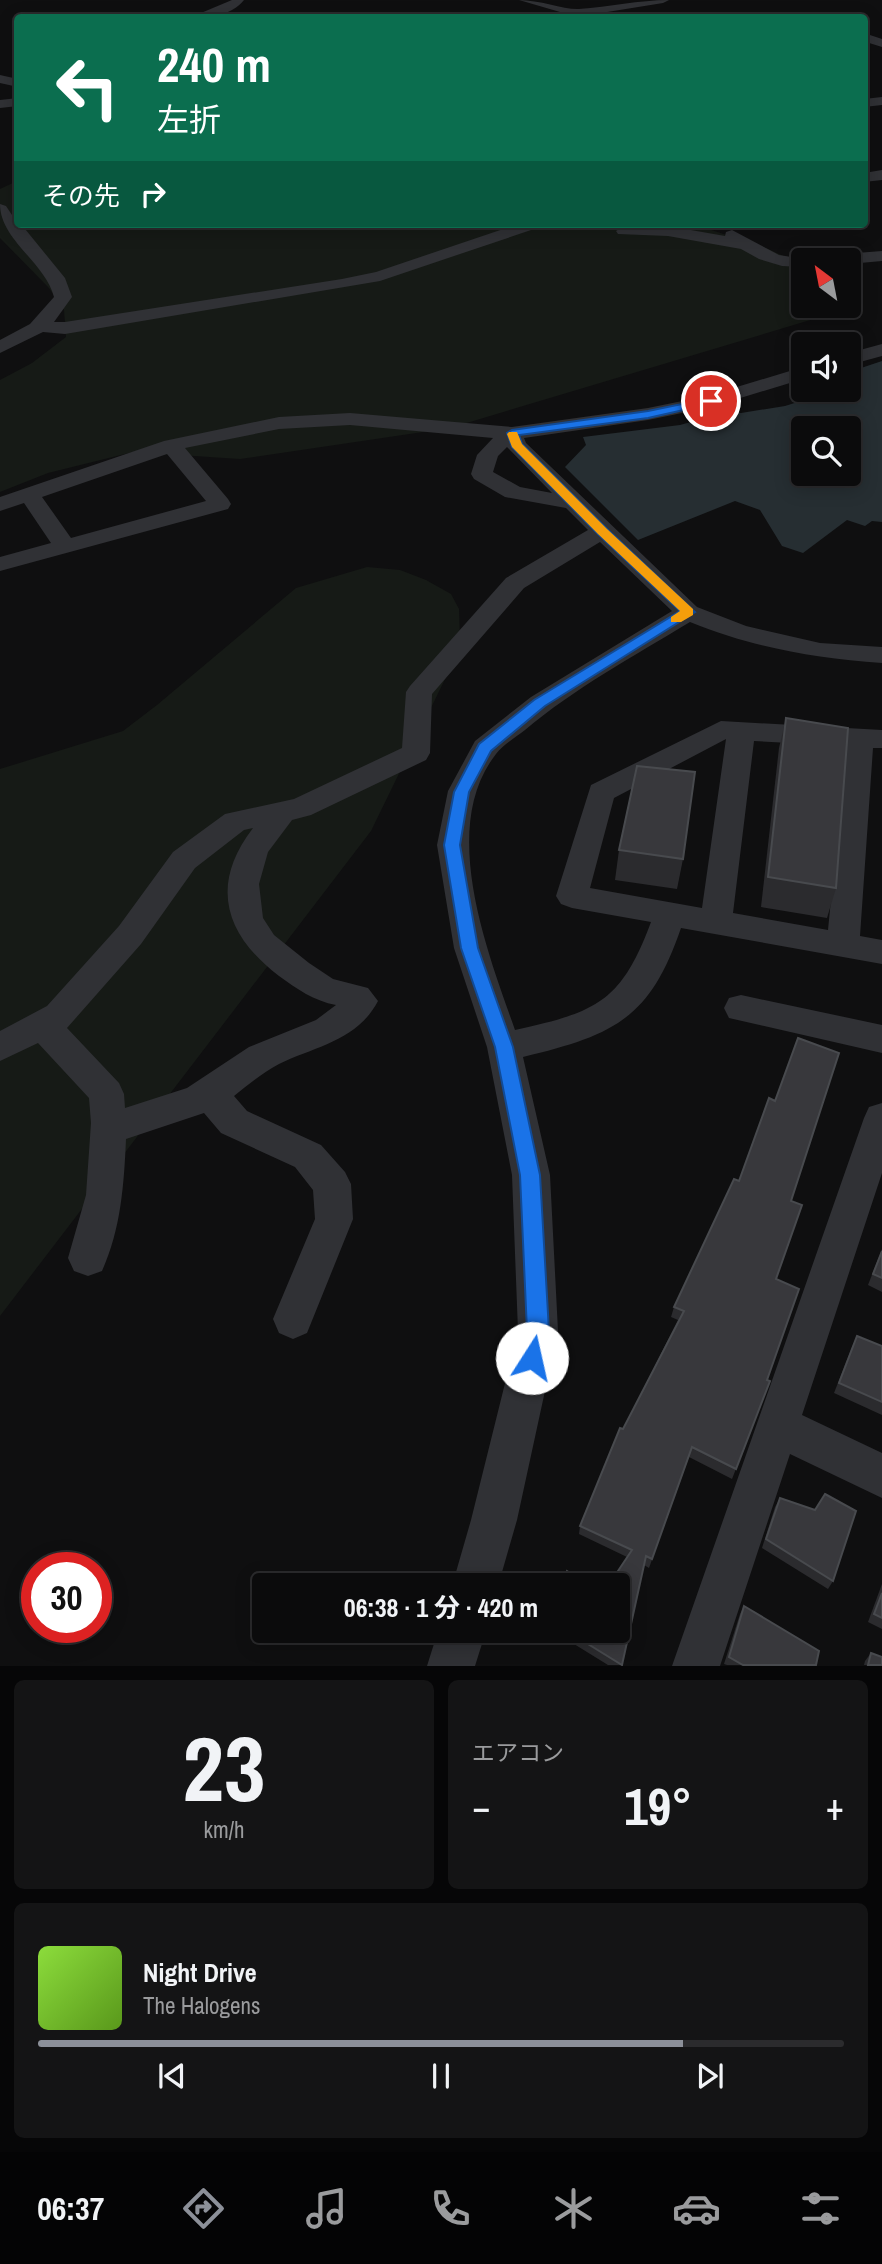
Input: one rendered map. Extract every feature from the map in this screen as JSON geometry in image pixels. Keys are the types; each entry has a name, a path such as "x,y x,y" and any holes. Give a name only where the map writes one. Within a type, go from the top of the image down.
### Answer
{"street":[{"path":"206,14 233,5 238,0"},
{"path":"525,0 578,13"},
{"path":"571,14 663,0"},
{"path":"0,209 14,226"},
{"path":"0,346 48,321 63,297 59,282 15,228"},
{"path":"41,326 65,328 342,285 522,228"},
{"path":"723,228 761,256 791,261"},
{"path":"624,231 668,231 746,245"},
{"path":"861,258 882,256"},
{"path":"861,356 882,350"},
{"path":"0,504 171,445 279,424 351,419 512,433 648,414 711,401 791,377"},
{"path":"512,433 516,445 688,612 738,632 820,651 882,655"},
{"path":"512,433 495,445 482,462 482,474 492,484 506,491 573,502"},
{"path":"0,564 220,504 171,445"},
{"path":"29,494 65,546"},
{"path":"0,1047 59,1016 130,935 184,860 235,821 301,808 416,754 419,692 515,583 602,531"},
{"path":"479,1573 495,1520 538,1331 530,1175 504,1047 470,948 452,845 462,792 485,748 540,703 688,612"},
{"path":"843,945 871,739 721,730 600,792 572,896 670,914 882,952"},
{"path":"716,922 741,732"},
{"path":"109,1129 177,1107 209,1093 268,1053 324,1034 362,1001 354,994 324,989 293,967 257,938 245,911 242,883 253,851 282,812"},
{"path":"504,1047 583,1028 621,1006 648,972 670,914"},
{"path":"741,1008 882,1039"},
{"path":"42,1025 86,1069 106,1094 109,1129 105,1195 88,1258"},
{"path":"209,1093 234,1122 308,1156 332,1184 334,1219 293,1319"},
{"path":"696,1665 882,1118"},
{"path":"778,1426 882,1476"},
{"path":"452,1665 458,1643"}],"shaded area":[{"path":"14,182 14,228 705,228 766,248 791,259 791,318 817,318 450,428 240,459 133,452 48,473 0,492 0,380 32,363 66,337 64,310 49,288 0,238 0,189"},
{"path":"882,361 882,522 872,521 865,526 847,520 803,553 782,546 760,510 735,501 638,540 565,467 586,445 583,437 680,425 727,412 741,413 798,402 861,402 861,368"},
{"path":"367,567 400,570 451,594 459,609 460,639 448,673 371,831 0,1316 0,769 123,731 296,588"}],"building":[{"path":"786,718 848,728 836,888 768,877"},
{"path":"637,766 695,772 683,859 619,850"},
{"path":"798,1038 839,1053 791,1201 802,1205 776,1279 799,1289 767,1380 770,1381 736,1469 692,1447 652,1559 646,1556 630,1629 630,1573 617,1573 632,1550 580,1526 620,1428 623,1429 684,1311 674,1307 734,1179 739,1181 769,1098 775,1101"},
{"path":"882,1251 882,1278 873,1274"},
{"path":"857,1336 882,1346 882,1402 839,1383"},
{"path":"825,1494 856,1511 833,1581 766,1539 780,1498 815,1510"},
{"path":"882,1593 882,1618 874,1614"},
{"path":"744,1606 819,1651 816,1665 743,1665 729,1657"},
{"path":"586,1643 627,1643 622,1665"},
{"path":"871,1653 882,1657 882,1665 868,1665"}],"slow traffic":[{"path":"513,434 516,445 688,612 676,619"}],"route":[{"path":"532,1358 538,1331 530,1175 504,1047 470,948 452,845 462,792 485,748 540,703 688,612 516,445 512,433 648,414 711,401"}]}
